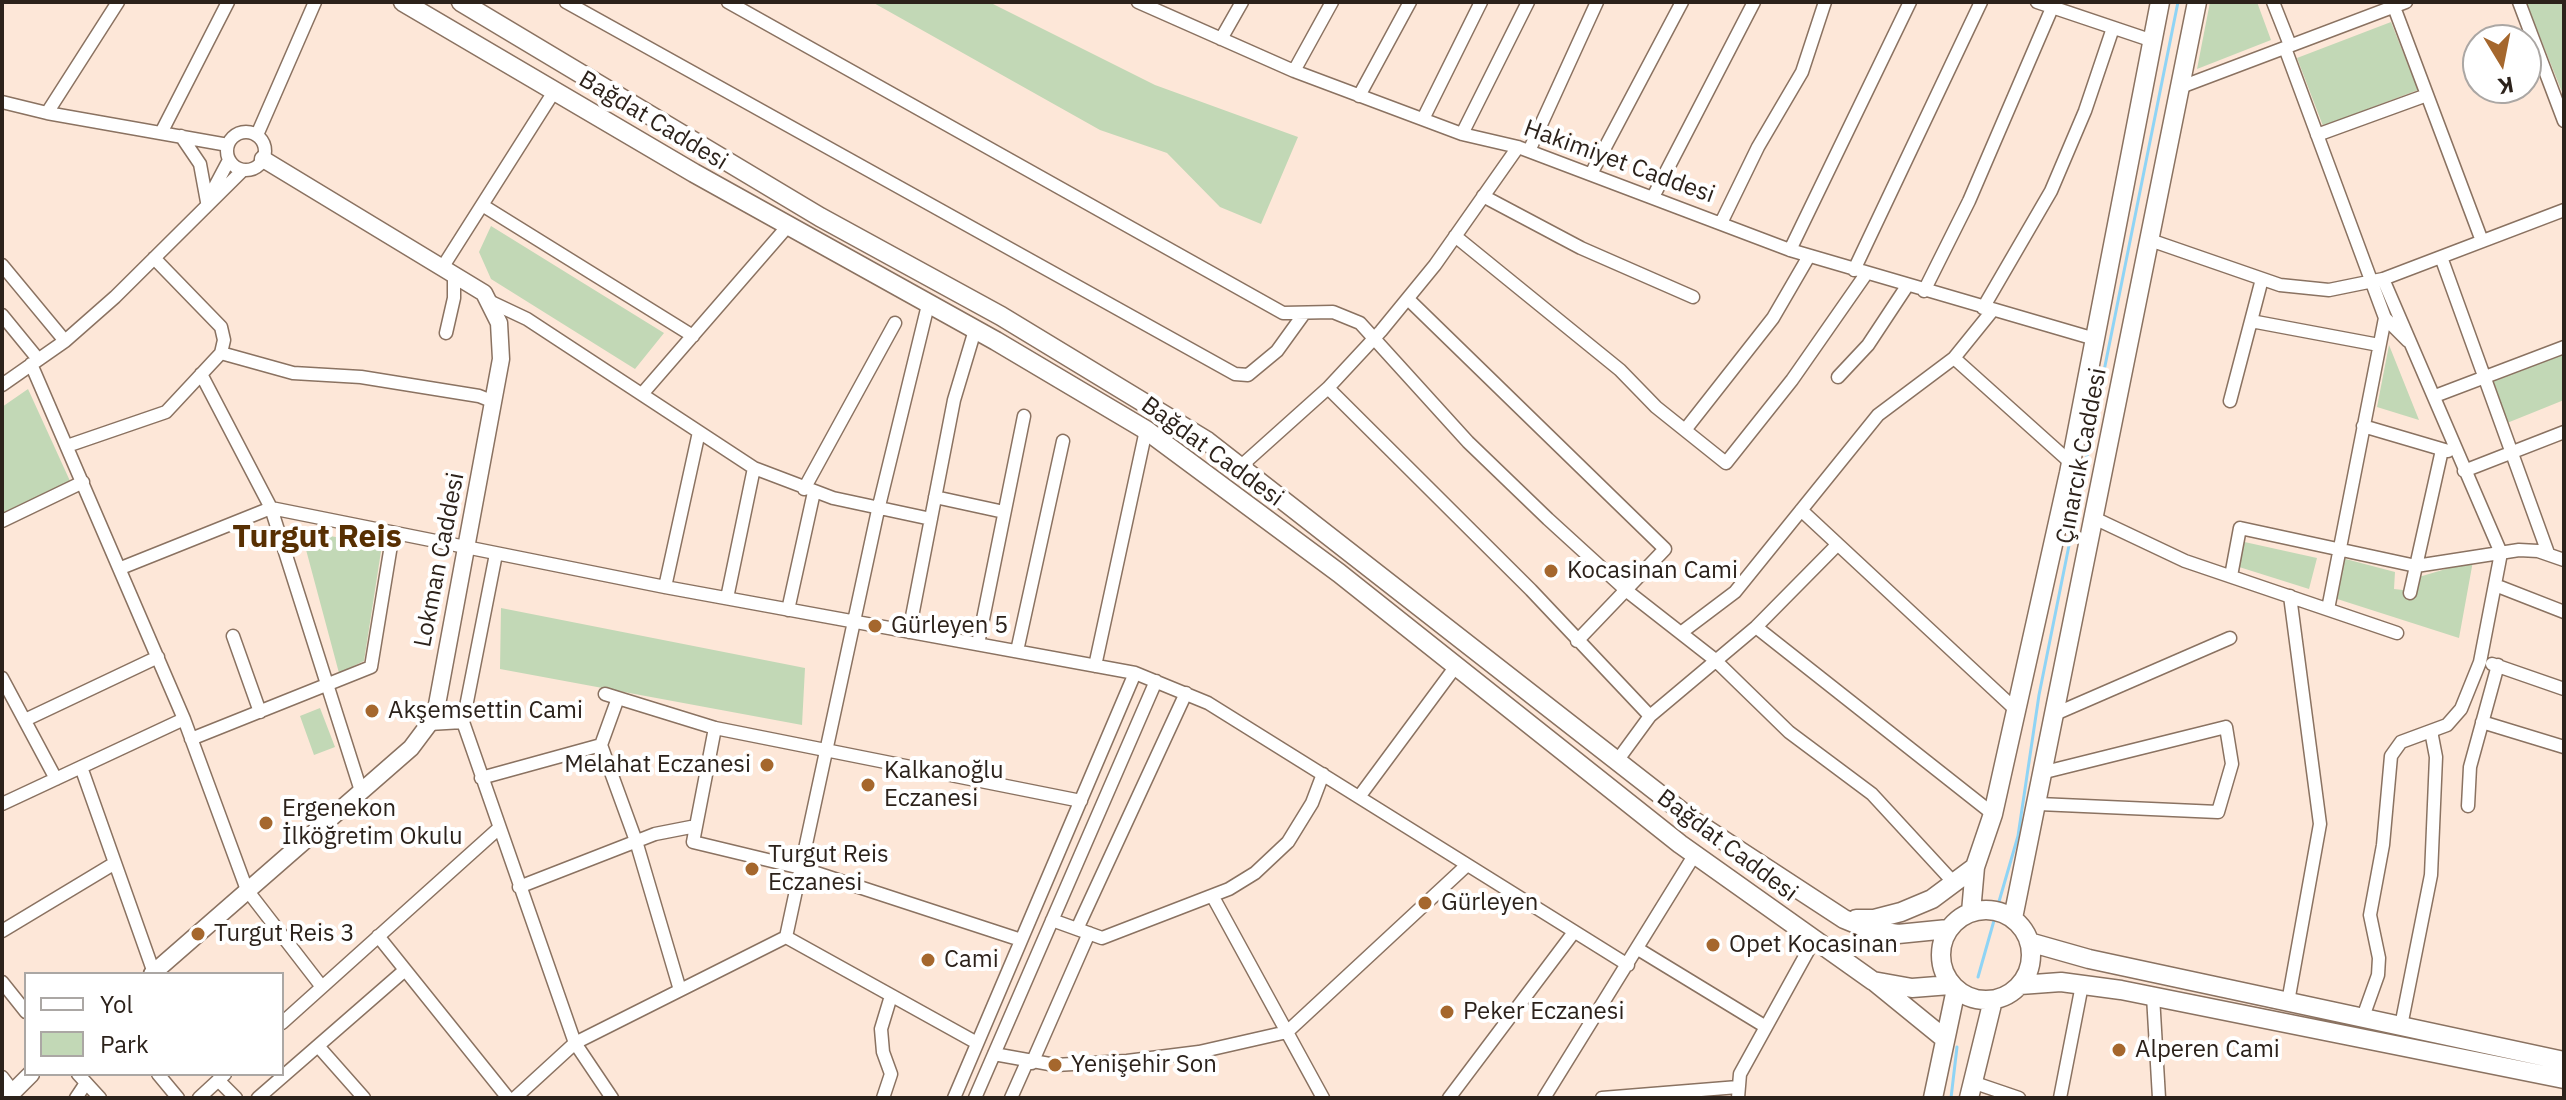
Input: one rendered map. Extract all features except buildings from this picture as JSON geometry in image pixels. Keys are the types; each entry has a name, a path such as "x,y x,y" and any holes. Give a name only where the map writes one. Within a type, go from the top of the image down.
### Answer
{"main road":[{"name":"Bağdat Caddesi","path":"403,2 787,227 975,330 1146,430 1339,573 1695,854 1873,981 1912,988 1953,987"},
{"name":"Bağdat Caddesi","path":"461,2 820,217 1001,316 1207,441 1694,821 1844,919 1871,930 1898,934 1948,929"},
{"name":"Çınarcık Caddesi","path":"1971,912 1975,867 1993,814 2071,463 2160,2"},
{"name":"Çınarcık Caddesi","path":"2013,918 2039,804 2197,2"},
{"path":"1844,919 1874,919 1901,912 1955,884 1975,867"},
{"path":"2020,985 2028,972 2029,942 2013,918 1986,909 1971,912 1948,929 1940,956 1942,971 1953,987 1977,1000 1993,1000 2020,985 2082,985 2153,996 2564,1079"},
{"path":"2029,942 2089,959 2564,1061"},
{"path":"1873,981 1945,1039"},
{"path":"1933,1098 1953,987"},
{"path":"1970,1090 1993,1000"}],"street":[{"path":"47,113 118,2"},
{"path":"161,133 228,2"},
{"path":"257,135 315,2"},
{"path":"566,2 1235,374 1248,375 1277,351 1303,315"},
{"path":"728,2 1283,313 1343,314 1360,323 1370,339 1468,442 1627,591 1714,659 1789,732 1872,794 1955,884"},
{"name":"Hakimiyet Caddesi","path":"1138,2 1294,71 1359,96 1462,134 1523,149 1790,250 2095,339"},
{"path":"1221,39 1242,2"},
{"path":"1294,71 1332,2"},
{"path":"1359,96 1410,2"},
{"path":"1423,119 1481,2"},
{"path":"1462,134 1528,2"},
{"path":"1241,466 1328,388 1408,299 1483,196 1523,149 1597,2"},
{"path":"1591,174 1682,2"},
{"path":"1653,197 1754,2"},
{"path":"1721,223 1758,147 1802,72 1825,2"},
{"path":"1790,250 1910,2"},
{"path":"1455,236 1620,370 1726,463 1792,380 1860,272 1981,2"},
{"path":"2037,2 2153,41"},
{"path":"2273,2 2317,135 2377,281 2413,345 2501,553 2480,662 2457,715 2447,725 2401,742 2391,756 2383,845 2370,915 2379,958 2378,975 2363,1017"},
{"path":"2519,2 2564,121"},
{"path":"2181,87 2400,4 2427,95 2482,241"},
{"path":"1924,291 1969,201 2052,8"},
{"path":"1682,632 1735,592 1878,415 1954,358 1988,309 2051,191 2085,111 2113,28"},
{"path":"446,333 454,298 448,272 482,205 555,90"},
{"path":"2317,135 2427,95"},
{"path":"2,102 228,145"},
{"path":"2,385 65,341 154,258 207,202 243,170 254,168 263,159 265,146 257,135 239,133 228,145 229,160 207,202"},
{"path":"181,136 200,164 207,202"},
{"path":"263,159 484,293 491,302 527,319 754,468 809,490 878,510 931,519"},
{"path":"229,160 243,170"},
{"path":"1483,196 1581,248 1693,297"},
{"path":"482,205 693,336"},
{"path":"2150,240 2262,279 2315,290 2377,281 2564,210"},
{"path":"642,394 787,227"},
{"path":"1685,430 1773,318 1809,256"},
{"path":"2441,257 2548,553"},
{"path":"67,446 166,412 221,353 224,340 221,327 154,258"},
{"path":"2,265 65,341"},
{"path":"2230,401 2262,279"},
{"path":"2328,609 2385,318 2377,281"},
{"path":"1838,377 1868,345 1907,286"},
{"path":"1408,299 1665,549 1577,641"},
{"name":"Lokman Caddesi","path":"154,972 411,748 429,724 436,710 494,402 502,347 499,323 491,302"},
{"path":"786,937 878,510 928,305"},
{"path":"2,315 35,362 67,446 184,719 247,890 322,987"},
{"path":"2385,318 2413,345"},
{"path":"2251,321 2379,345"},
{"path":"788,610 809,490 895,323"},
{"path":"909,632 954,400 975,330"},
{"path":"2435,396 2564,347"},
{"path":"221,353 293,373 361,377 479,396 494,402"},
{"path":"1954,358 2071,463"},
{"path":"201,374 271,508 325,686 361,791"},
{"path":"1328,388 1650,716"},
{"path":"978,644 1024,416"},
{"path":"2363,426 2458,454"},
{"path":"1095,666 1146,430"},
{"path":"665,587 699,432"},
{"path":"2464,471 2564,432"},
{"path":"1017,651 1063,441"},
{"path":"2410,593 2442,450"},
{"path":"727,598 754,468"},
{"path":"2,521 83,482"},
{"path":"935,497 1004,512"},
{"path":"121,568 271,508 665,587 1135,673 1208,703 1628,965"},
{"path":"1801,510 2016,710"},
{"path":"2094,518 2185,561 2397,633"},
{"path":"2231,576 2240,528 2416,566 2528,550 2548,553 2564,560"},
{"path":"191,739 371,667 393,533"},
{"path":"1617,761 1650,716 1714,659 1756,627 1837,545"},
{"path":"496,554 463,722 575,1043 612,1098"},
{"path":"2495,585 2564,612"},
{"path":"2288,1002 2320,824 2290,596"},
{"path":"1756,627 1993,814"},
{"path":"233,636 260,712"},
{"path":"2055,714 2230,638"},
{"path":"25,720 158,657"},
{"path":"2480,662 2498,665 2564,689"},
{"path":"2468,806 2470,767 2498,665"},
{"path":"1359,797 1456,666"},
{"path":"954,1098 1135,673"},
{"path":"2,678 56,779"},
{"path":"975,1098 1156,681"},
{"path":"1011,1098 1186,693"},
{"path":"680,990 636,841 601,745 612,696 715,728 1081,801"},
{"path":"2,804 184,719"},
{"path":"429,724 463,722"},
{"path":"2482,722 2564,747"},
{"path":"2039,804 2218,812 2232,764 2226,727 2045,772"},
{"path":"715,728 693,842 801,868 1021,940"},
{"path":"2401,1026 2431,875 2436,757 2431,731"},
{"path":"481,778 601,745"},
{"path":"81,767 153,972"},
{"path":"1052,920 1102,938 1213,897 1255,873 1278,853 1305,817 1323,774"},
{"path":"519,887 636,841 696,826"},
{"path":"284,1021 498,829"},
{"path":"1544,1098 1695,854"},
{"path":"2,931 115,863"},
{"path":"994,1054 1029,1062 1073,1065 1163,1057 1287,1032 1466,866"},
{"path":"1213,897 1323,1098"},
{"path":"1449,1098 1574,932"},
{"path":"378,936 508,1098"},
{"path":"515,1098 575,1043 786,937"},
{"path":"786,937 977,1043"},
{"path":"1602,1098 1738,1092 1740,1074 1814,940"},
{"path":"1638,949 1766,1027"},
{"path":"284,1075 405,970"},
{"path":"2,982 24,1010"},
{"path":"2060,1098 2082,985"},
{"path":"883,1098 891,1074 883,1052 881,1029 891,996"},
{"path":"2153,996 2159,1098"},
{"path":"318,1046 364,1098"},
{"path":"7,1089 28,1076"},
{"path":"160,1076 178,1098"},
{"path":"258,1098 283,1076"},
{"path":"199,1098 222,1077 236,1098"},
{"path":"76,1098 82,1078"},
{"path":"82,1078 100,1098"},
{"path":"1970,1090 2019,1098"}],"green space":[{"path":"872,2 989,2 1155,85 1298,137 1261,224 1220,207 1167,153 1100,130"},
{"path":"2210,2 2257,2 2271,40 2197,69"},
{"path":"2526,2 2564,2 2564,97 2542,42 2542,24 2535,24"},
{"path":"2391,22 2418,90 2323,126 2297,58"},
{"path":"491,226 664,333 635,369 491,279 479,252"},
{"path":"2389,345 2419,420 2377,407"},
{"path":"2564,354 2564,400 2507,423 2490,380"},
{"path":"28,389 70,481 2,515 2,407"},
{"path":"301,531 382,545 364,661 339,673"},
{"path":"2240,541 2317,558 2309,589 2236,566"},
{"path":"2338,557 2395,572 2394,589 2412,591 2412,579 2473,561 2459,638 2331,597"},
{"path":"501,608 805,668 802,725 500,669"},
{"path":"320,708 335,747 314,755 300,716"}],"waterway":[{"path":"1998,905 2018,836 2039,695 2178,2"},
{"path":"1978,977 1995,917"},
{"path":"1951,1098 1957,1047"}],"place":[{"name":"Kocasinan Cami","path":"1551,571"},
{"name":"Gürleyen 5","path":"875,626"},
{"name":"Akşemsettin Cami","path":"372,711"},
{"name":"Melahat Eczanesi","path":"767,765"},
{"name":"Kalkanoğlu Eczanesi","path":"868,785"},
{"name":"Ergenekon İlköğretim Okulu","path":"266,823"},
{"name":"Turgut Reis Eczanesi","path":"752,869"},
{"name":"Gürleyen","path":"1425,903"},
{"name":"Turgut Reis 3","path":"198,934"},
{"name":"Opet Kocasinan","path":"1713,945"},
{"name":"Cami","path":"928,960"},
{"name":"Peker Eczanesi","path":"1447,1012"},
{"name":"Alperen Cami","path":"2119,1050"},
{"name":"Yenişehir Son","path":"1055,1065"}],"district":[{"name":"Turgut Reis","path":"317,538"}]}
